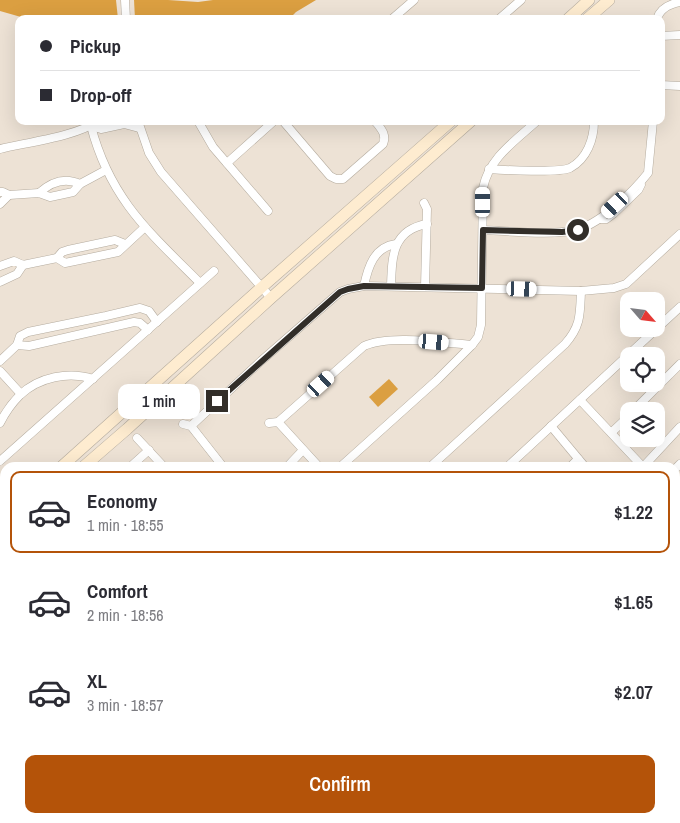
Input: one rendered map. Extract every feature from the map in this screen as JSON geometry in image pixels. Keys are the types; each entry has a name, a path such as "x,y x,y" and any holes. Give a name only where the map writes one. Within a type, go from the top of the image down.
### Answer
{"street":[{"path":"125,0 126,15"},
{"path":"397,15 414,0"},
{"path":"504,15 521,0"},
{"path":"572,15 589,0"},
{"path":"591,15 608,0"},
{"path":"659,15 668,5 680,2"},
{"path":"665,36 680,35"},
{"path":"665,86 680,86"},
{"path":"0,149 59,136 91,125"},
{"path":"94,125 106,170 116,189 145,227 200,283"},
{"path":"95,125 101,129 119,125"},
{"path":"138,125 150,153 161,172 271,298"},
{"path":"200,125 213,147 268,211"},
{"path":"227,163 270,125"},
{"path":"285,125 330,176 336,179 343,178 383,144 385,139 384,132 378,125"},
{"path":"67,462 262,287 447,125"},
{"path":"89,462 466,125"},
{"path":"346,462 437,380 478,337 481,325 483,188 489,169 501,153 532,125"},
{"path":"489,169 569,169 583,157 588,149 592,139 594,125"},
{"path":"483,230 562,232 578,230 598,221 642,180 649,170 653,125"},
{"path":"0,192 9,195 39,193 50,197 73,192 80,184 106,170"},
{"path":"39,193 50,184 68,180 80,184"},
{"path":"0,204 6,201 9,195"},
{"path":"424,203 427,209 425,287"},
{"path":"391,286 392,256 396,244 401,237 417,225 426,224"},
{"path":"57,258 65,263 118,252 145,227"},
{"path":"191,426 261,361 340,292 364,286 581,291 614,288 626,284 680,234"},
{"path":"0,266 14,261 23,265 57,258 62,252 68,250 116,240 125,244"},
{"path":"364,286 368,267 373,258 390,245 396,244"},
{"path":"0,282 17,274 23,265"},
{"path":"0,459 214,271"},
{"path":"435,462 574,334 580,321 581,291"},
{"path":"512,462 680,307"},
{"path":"0,361 17,345 20,336 28,332 140,308 149,312 157,322"},
{"path":"17,345 29,346 134,322 140,323 148,330"},
{"path":"269,423 278,422 364,346 372,342 415,341 472,345"},
{"path":"642,402 680,364"},
{"path":"0,371 21,394"},
{"path":"0,423 21,394 31,387 54,377 76,375 93,378"},
{"path":"580,400 639,462"},
{"path":"278,422 314,462"},
{"path":"183,424 191,426 219,462"},
{"path":"612,432 620,424"},
{"path":"550,426 581,462"},
{"path":"648,462 680,427"},
{"path":"137,438 160,462"},
{"path":"136,462 149,450"},
{"path":"292,462 303,450"},
{"path":"575,462 578,459"}],"shaded area":[{"path":"0,0 168,0 198,2 213,0 316,0 293,15 15,15 0,11"},
{"path":"389,379 398,389 378,407 369,397"}],"pier":[{"path":"116,0 134,0 135,15 118,15"}],"route":[{"path":"217,401 340,292 364,286 482,288 483,230 562,232 578,230"}]}
